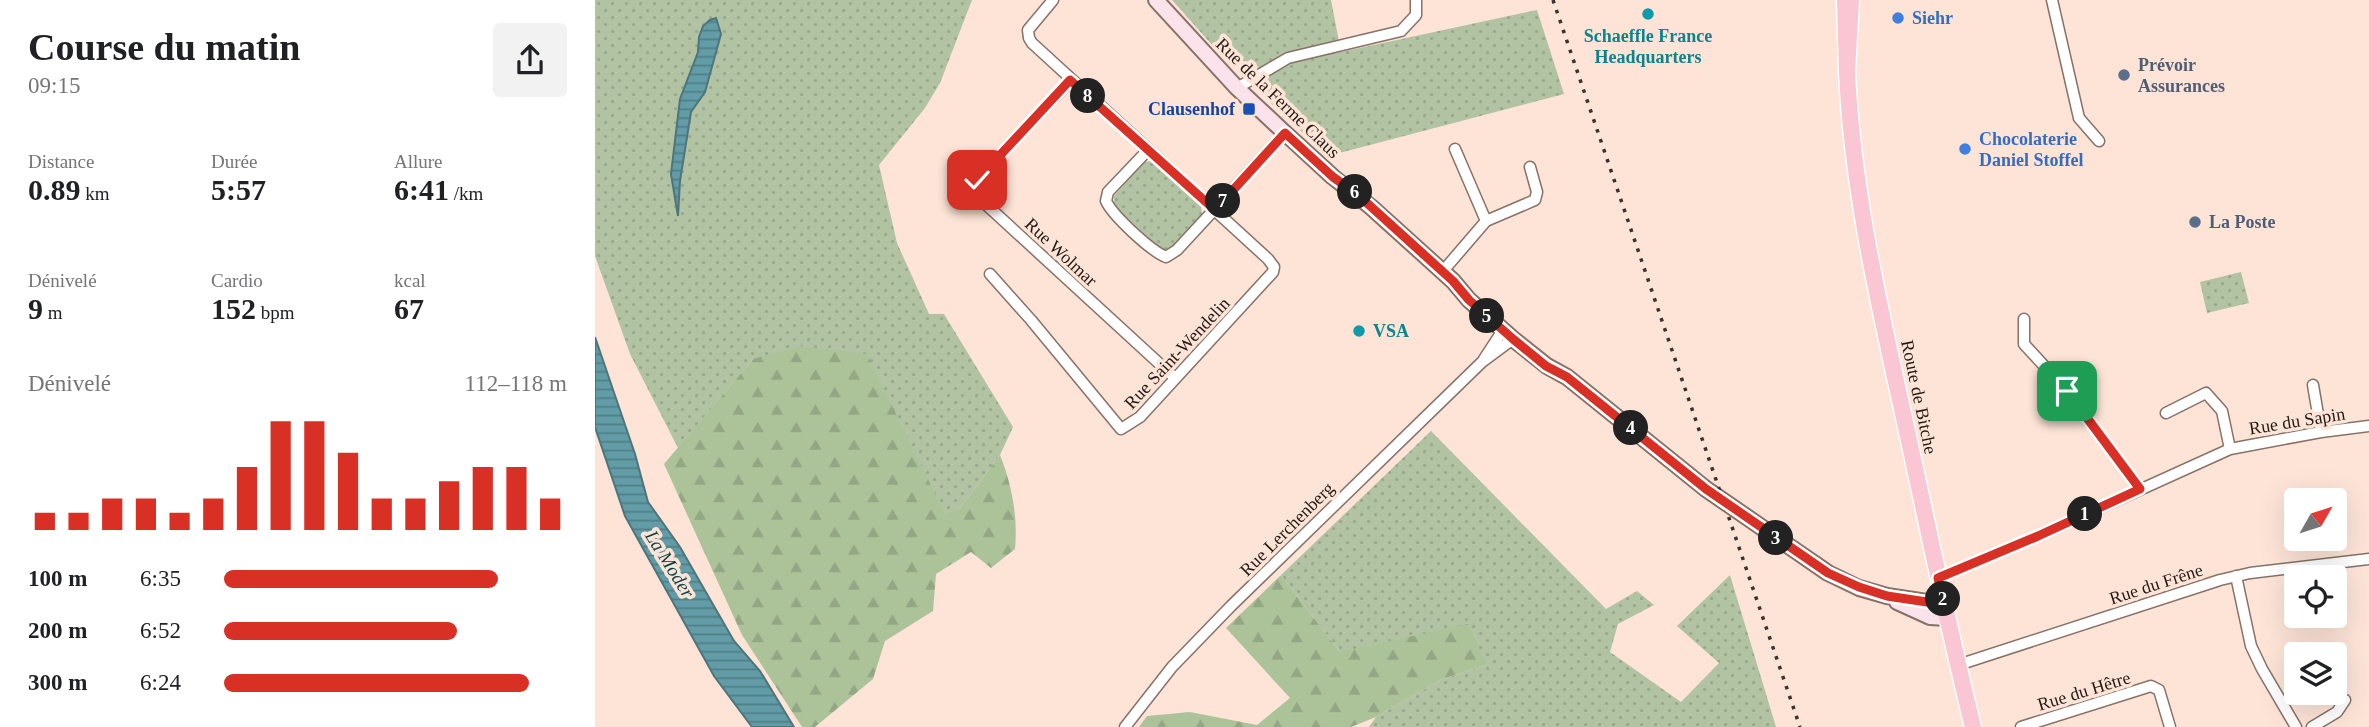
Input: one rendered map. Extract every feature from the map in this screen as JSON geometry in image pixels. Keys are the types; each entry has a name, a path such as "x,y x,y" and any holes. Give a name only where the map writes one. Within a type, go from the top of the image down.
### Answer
{"main road":[{"name":"Route de Bitche","path":"1845,0 1851,136 1859,197 1938,578 1973,727"},
{"name":"Route de Bitche","path":"1847,71 1851,0"}],"street":[{"name":"Rue Saint-Wendelin","path":"990,274 1121,429 1140,417 1273,272 1272,263 1032,43 1027,34 1030,26 1053,0"},
{"name":"Rue de la Ferme Claus","path":"1156,0 1237,88 1333,177 1357,194 1443,271 1469,300 1546,366 1567,377 1724,502 1828,573 1887,596"},
{"path":"1237,88 1288,58 1401,31 1416,15 1416,0"},
{"path":"2052,0 2079,118 2099,141"},
{"name":"Rue Wolmar","path":"1070,80 977,180 975,191 980,199 1175,378"},
{"path":"1148,150 1108,192 1106,201 1111,210 1157,252 1170,257 1285,133"},
{"path":"1455,149 1486,221"},
{"path":"1443,271 1486,221 1535,200 1537,192 1530,166"},
{"path":"2024,319 2024,344 2067,391 2140,489"},
{"name":"Rue Lerchenberg","path":"1125,727 1172,667 1231,606 1508,335"},
{"path":"2313,385 2321,432"},
{"name":"Rue du Sapin","path":"2166,413 2206,393 2222,411 2229,449"},
{"name":"Rue du Sapin","path":"1938,578 2038,536 2229,449 2369,426"},
{"name":"Rue du Frêne","path":"1958,665 2236,576 2369,559"},
{"path":"2236,576 2251,646 2296,727"},
{"path":"1887,596 1927,602 1943,599"},
{"path":"1887,596 1922,614 1947,618"},
{"name":"Rue du Hêtre","path":"2021,727 2151,686 2159,690 2170,727"},
{"path":"2312,727 2337,712 2342,705"}],"green space":[{"path":"595,0 972,0 940,83 925,108 879,165 897,243 929,314 944,314 1013,427 1000,455 960,508 945,515 866,354 753,359 678,448 630,354 595,256"},
{"path":"1172,0 1331,0 1341,52 1537,10 1564,94 1328,156 1265,98 1269,81 1257,66 1230,65"},
{"path":"1153,161 1201,206 1202,215 1170,249 1161,249 1114,206 1114,196 1144,162"},
{"path":"2241,272 2249,303 2207,313 2200,282"},
{"path":"800,346 867,354 945,514 960,508 1000,455 1011,489 1016,525 1015,549 991,568 971,552 936,574 933,611 885,641 873,679 815,727 802,727 742,635 664,464 753,359"},
{"path":"1431,431 1606,609 1637,591 1654,605 1618,624 1610,652 1681,702 1719,663 1677,626 1730,575 1776,727 1369,727 1376,717 1442,679 1487,665 1340,652 1281,575"},
{"path":"1281,575 1340,652 1468,624 1487,665 1442,679 1376,717 1351,727 1139,727 1147,716 1190,712 1257,725 1290,698 1226,628"}],"water":[{"path":"716,18 721,34 705,92 691,112 680,181 678,216 671,174 680,99 698,52 703,26"},
{"name":"La Moder","path":"595,337 635,454 648,502 680,547 734,641 760,671 794,727 752,727 714,676 625,516 595,427"}],"railway":[{"path":"1553,0 1800,727"}],"place":[{"name":"Schaeffle France Headquarters","path":"1648,14"},
{"name":"Siehr","path":"1898,18"},
{"name":"Prévoir Assurances","path":"2124,75"},
{"name":"Clausenhof","path":"1249,109"},
{"name":"Chocolaterie Daniel Stoffel","path":"1965,149"},
{"name":"La Poste","path":"2195,222"},
{"name":"VSA","path":"1359,331"}],"route":[{"path":"977,180 1070,80 1215,210 1285,133 1333,177 1357,194 1513,339 1546,366 1567,377 1685,473 1828,573 1887,596 1927,602 1943,599 1938,578 2140,489 2067,391"}]}
